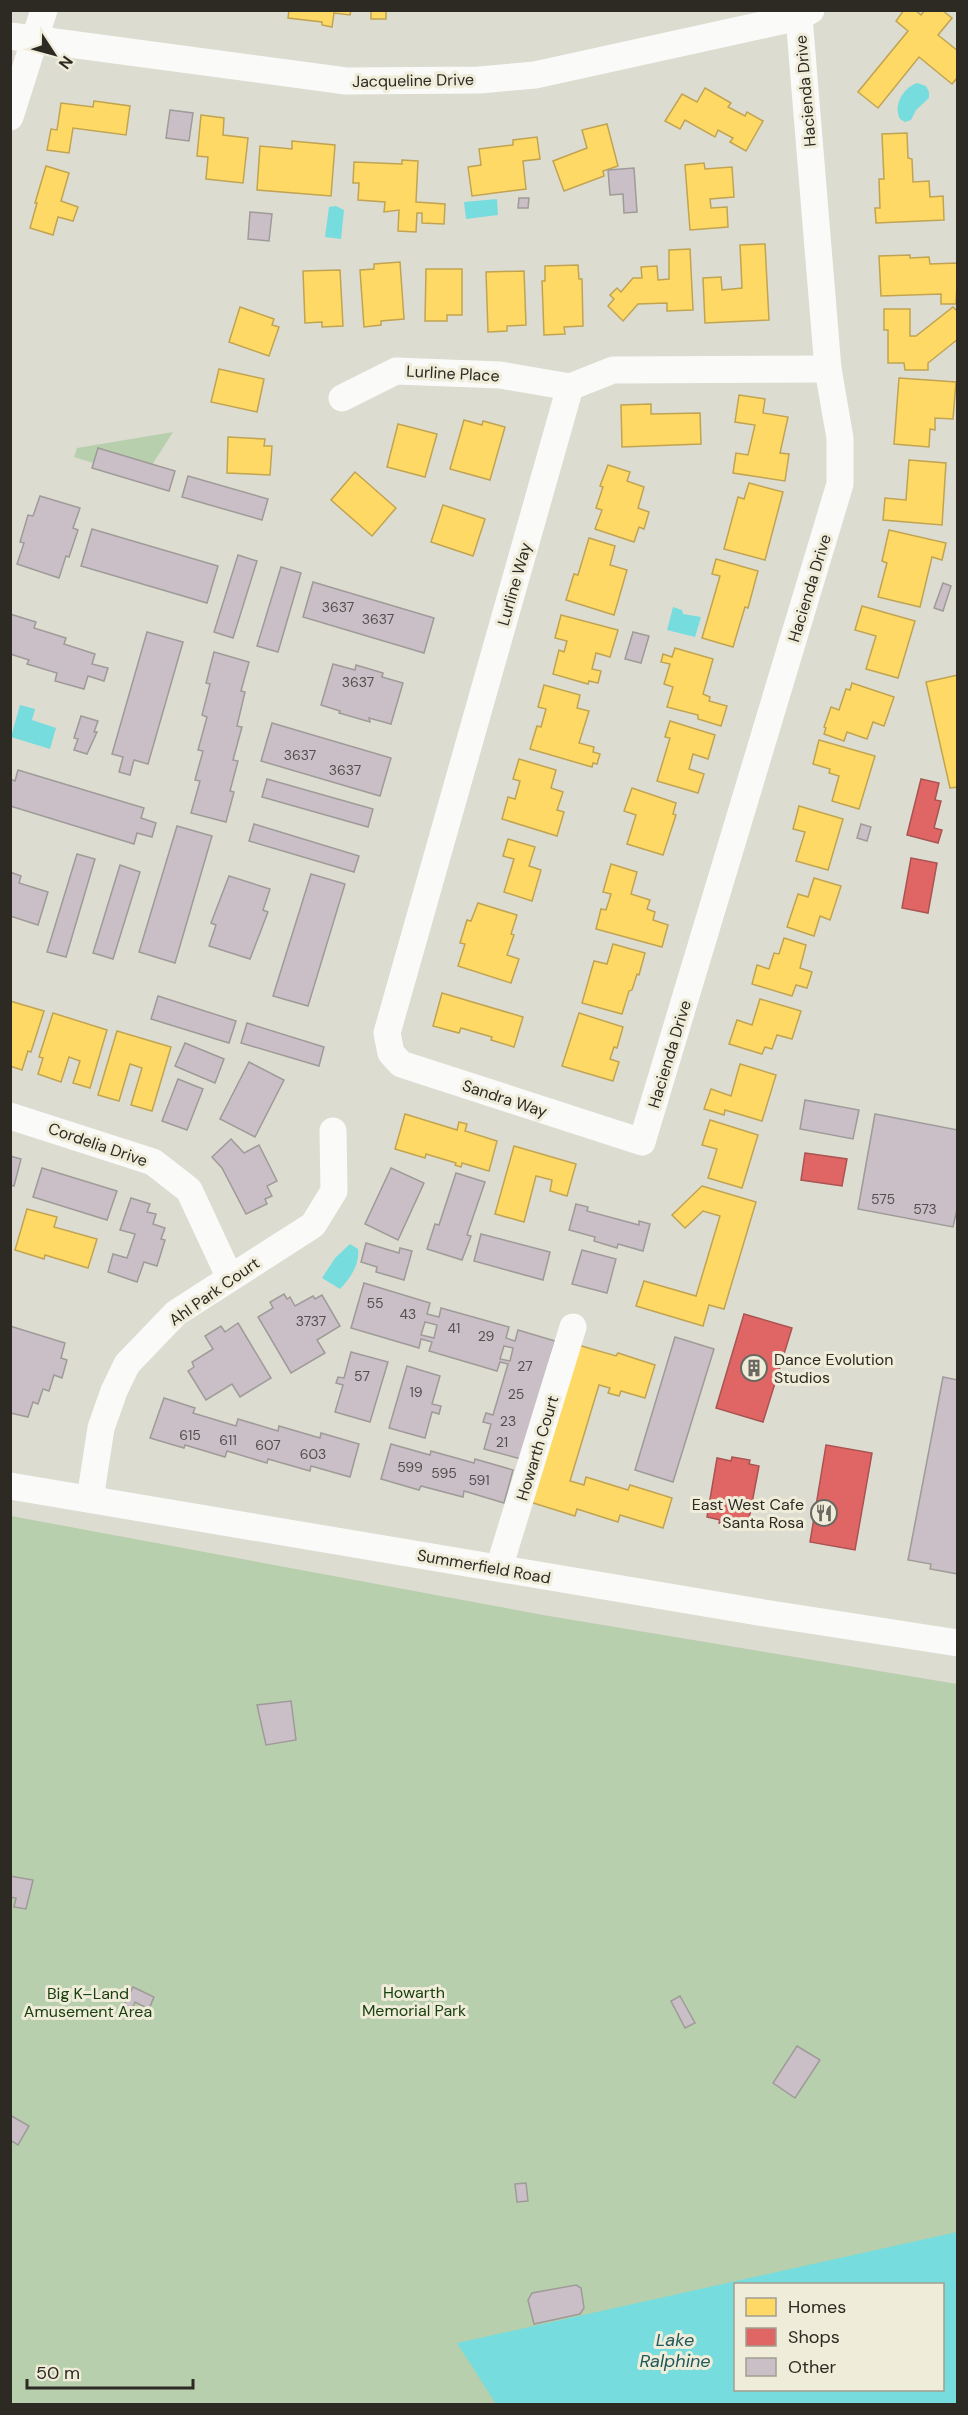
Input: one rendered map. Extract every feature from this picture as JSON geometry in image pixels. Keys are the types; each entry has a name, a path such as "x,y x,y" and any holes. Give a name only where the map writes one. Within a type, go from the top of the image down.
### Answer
{"street":[{"path":"10,117 22,38 44,10"},
{"name":"Jacqueline Drive","path":"22,38 346,81 479,80 535,75 805,14"},
{"name":"Hacienda Drive","path":"642,1142 840,484 840,438 828,369 805,14"},
{"path":"570,387 613,370 828,369"},
{"name":"Lurline Place","path":"342,398 396,371 500,375 570,387"},
{"name":"Lurline Way","path":"387,1033 570,387"},
{"name":"Sandra Way","path":"387,1033 391,1053 401,1064 642,1142"},
{"name":"Cordelia Drive","path":"10,1116 153,1162 189,1190 230,1278"},
{"name":"Ahl Park Court","path":"90,1499 101,1428 114,1391 127,1364 176,1313 313,1224 334,1191 333,1131"},
{"name":"Howarth Court","path":"499,1568 573,1327"},
{"name":"Summerfield Road","path":"10,1486 764,1613 957,1643"}],"green space":[{"path":"173,432 152,465 98,448 93,463 74,457 77,448"},
{"name":"Howarth Memorial Park","path":"11,1516 549,1616 957,1684 957,2404 11,2404"}],"water":[{"path":"917,83 926,86 929,98 916,110 911,120 905,122 898,114 899,103 907,89"},
{"path":"497,199 498,215 466,219 464,202"},
{"path":"336,206 344,210 341,239 325,237 329,207"},
{"path":"673,607 682,610 683,614 701,617 695,637 667,630"},
{"path":"20,705 35,709 32,720 56,728 50,749 11,737"},
{"path":"350,1244 358,1249 356,1266 340,1289 322,1278 335,1258"},
{"name":"Lake Ralphine","path":"957,2232 957,2404 496,2404 457,2343"}],"building: Homes":[{"path":"289,10 351,10 350,15 334,13 332,27 322,25 322,22 288,18"},
{"path":"371,10 386,10 386,19 371,19"},
{"path":"904,10 915,10 921,15 925,10 942,10 952,18 938,35 958,51 958,77 952,84 919,57 878,108 858,92 908,31 896,21"},
{"path":"705,88 731,103 728,107 745,116 747,112 763,121 746,151 730,142 733,138 718,130 715,137 685,120 680,129 665,121 682,94 697,102"},
{"path":"94,101 130,106 126,135 73,128 69,153 47,150 51,129 57,130 61,103 93,107"},
{"path":"201,115 224,118 223,135 248,138 243,183 206,179 208,157 197,156"},
{"path":"607,124 618,166 603,171 604,176 564,191 553,161 587,148 582,130"},
{"path":"907,133 908,158 912,159 913,182 929,181 930,197 943,196 944,220 876,223 875,208 880,208 879,179 884,179 882,134"},
{"path":"537,137 540,159 523,161 526,189 472,196 468,167 481,165 479,149 513,145 513,140"},
{"path":"292,141 335,145 331,196 257,190 260,146 292,149"},
{"path":"402,160 418,161 416,202 445,204 444,224 422,223 422,213 417,213 416,232 398,231 399,210 384,212 385,202 358,200 359,183 353,183 354,162 402,164"},
{"path":"704,163 705,169 732,167 734,197 710,199 711,208 727,207 728,227 690,230 685,165"},
{"path":"46,166 69,173 61,201 78,207 73,221 58,217 53,235 30,228"},
{"path":"765,244 769,320 705,323 703,278 721,277 722,290 742,288 740,245"},
{"path":"690,249 693,310 667,311 667,303 638,304 623,321 608,306 614,299 610,295 617,288 621,292 633,278 642,278 641,267 657,266 658,280 669,279 669,250"},
{"path":"910,255 910,258 929,257 930,264 958,263 956,304 941,304 941,294 881,296 879,256"},
{"path":"400,262 404,319 381,321 381,325 364,327 360,270 374,269 374,264"},
{"path":"578,265 579,279 582,279 583,326 564,327 565,334 544,335 542,281 545,281 545,266"},
{"path":"426,269 462,269 462,315 447,315 447,321 425,321"},
{"path":"340,270 343,326 322,327 322,322 305,323 303,271"},
{"path":"524,271 526,325 507,326 507,331 488,332 486,272"},
{"path":"240,307 274,319 272,325 279,327 269,356 229,342"},
{"path":"953,307 958,312 958,339 928,363 928,370 905,370 904,363 888,363 888,330 884,330 884,309 910,309 910,336 916,336"},
{"path":"219,369 264,379 257,412 211,402"},
{"path":"899,378 956,382 953,419 935,418 935,430 930,429 929,447 894,444"},
{"path":"739,395 765,399 763,413 788,417 780,453 789,454 785,481 733,473 736,453 748,455 755,425 735,422"},
{"path":"651,404 651,414 700,413 701,444 622,447 621,405"},
{"path":"464,420 482,425 483,421 505,427 490,480 450,469"},
{"path":"398,424 437,434 425,477 387,467"},
{"path":"228,437 265,439 264,446 272,446 270,475 227,473"},
{"path":"909,460 946,463 942,525 883,520 885,498 906,500"},
{"path":"608,465 630,472 627,481 644,487 638,508 649,512 644,529 639,527 634,542 595,529 602,510 596,508 603,487 600,486"},
{"path":"355,472 396,508 372,536 331,500"},
{"path":"749,483 783,492 765,560 724,549 738,497 744,499"},
{"path":"443,505 485,519 473,556 431,542"},
{"path":"889,530 946,543 942,560 932,557 920,607 878,597 887,563 882,561"},
{"path":"589,538 615,546 610,565 627,570 614,615 566,600 574,574 578,575"},
{"path":"716,559 758,571 748,608 745,607 733,647 702,638 720,576 712,574"},
{"path":"862,606 915,621 898,678 866,669 876,636 855,630"},
{"path":"561,615 618,630 610,657 596,653 592,669 601,671 598,683 589,681 588,684 553,674 559,650 564,652 567,641 555,638"},
{"path":"675,648 713,659 703,694 710,697 709,701 727,706 721,726 698,719 698,715 667,707 673,687 664,684 670,664 661,662 663,654 672,657"},
{"path":"958,675 958,787 950,788 926,682"},
{"path":"852,683 894,697 884,726 873,722 867,739 847,732 844,741 824,734 826,728 824,727 831,707 839,710 846,689 850,690"},
{"path":"544,685 580,695 577,708 589,711 579,743 594,747 593,752 600,754 597,764 593,763 592,767 530,749 537,726 541,727 546,709 538,707"},
{"path":"670,721 715,735 708,759 693,754 689,769 704,774 698,793 657,781 670,738 665,737"},
{"path":"819,740 875,756 859,809 832,801 839,776 829,773 830,769 813,764"},
{"path":"519,759 556,770 551,788 563,792 557,810 564,812 557,836 502,819 508,797 515,799 520,781 513,779"},
{"path":"632,788 676,803 673,814 676,815 663,855 627,844 636,815 624,811"},
{"path":"799,806 843,819 828,870 796,861 805,832 793,829"},
{"path":"508,839 535,847 529,866 541,870 532,901 504,892 514,859 503,856"},
{"path":"611,864 637,872 631,894 650,900 647,909 655,912 653,920 668,925 662,947 596,929 601,909 606,910 611,894 603,892"},
{"path":"814,878 841,886 830,920 820,916 814,936 787,927 798,894 808,897"},
{"path":"478,903 517,915 511,934 514,935 507,955 519,959 511,983 458,966 465,944 460,943 467,920 471,921"},
{"path":"784,938 806,945 800,968 812,972 807,988 796,985 792,996 752,984 757,965 769,969 774,953 779,954"},
{"path":"613,944 645,953 639,975 637,974 632,990 629,991 622,1014 582,1003 594,961 607,964"},
{"path":"442,993 523,1017 514,1047 491,1040 492,1037 461,1028 459,1033 433,1026"},
{"path":"760,999 801,1011 792,1039 777,1035 772,1049 765,1047 762,1054 729,1044 737,1020 752,1025"},
{"path":"10,1001 44,1011 31,1052 28,1051 22,1070 10,1066"},
{"path":"53,1013 107,1030 90,1088 73,1083 80,1061 69,1057 61,1082 38,1074 43,1058 39,1057"},
{"path":"579,1013 623,1027 617,1048 614,1047 610,1059 619,1062 613,1081 562,1066"},
{"path":"117,1031 171,1047 152,1111 131,1105 142,1068 130,1064 119,1101 98,1095"},
{"path":"740,1064 776,1075 762,1121 725,1110 724,1115 704,1109 711,1089 731,1096"},
{"path":"405,1114 457,1130 459,1122 467,1124 465,1131 497,1141 489,1171 462,1163 461,1167 455,1165 456,1163 426,1154 425,1158 395,1149"},
{"path":"710,1120 758,1135 742,1188 708,1178 717,1149 702,1145"},
{"path":"514,1146 576,1164 567,1196 550,1191 552,1180 536,1176 524,1222 495,1214"},
{"path":"702,1186 756,1202 724,1309 709,1305 703,1326 636,1306 644,1281 696,1296 720,1216 703,1211 685,1228 672,1215"},
{"path":"27,1209 57,1217 54,1227 97,1239 88,1268 45,1255 44,1259 15,1250"},
{"path":"578,1345 616,1356 618,1353 655,1365 645,1398 621,1391 619,1396 608,1393 610,1388 599,1385 570,1481 584,1485 586,1477 628,1490 630,1485 672,1498 663,1528 620,1515 618,1522 577,1509 575,1516 530,1502"}],"building: Shops":[{"path":"921,779 939,783 935,800 941,801 934,828 942,830 938,843 907,835"},
{"path":"911,858 937,863 928,913 902,908"},
{"path":"805,1153 847,1159 842,1186 801,1180"},
{"name":"Dance Evolution Studios","path":"744,1314 792,1328 763,1422 716,1408"},
{"path":"826,1445 872,1453 855,1550 810,1542"},
{"path":"732,1457 750,1460 749,1464 759,1466 748,1524 738,1522 737,1526 719,1523 720,1520 707,1517 717,1458 731,1461"}],"building: Other":[{"path":"170,110 193,113 189,141 166,138"},
{"path":"634,168 637,212 624,213 623,194 610,195 608,170"},
{"path":"519,198 529,198 528,208 518,208"},
{"path":"250,212 272,214 269,241 248,239"},
{"path":"98,448 175,471 169,491 92,468"},
{"path":"188,476 268,499 262,520 182,497"},
{"path":"40,496 80,508 73,528 78,530 59,578 17,564 24,543 20,542 28,515 33,516"},
{"path":"92,529 218,566 207,603 81,566"},
{"path":"238,555 257,561 233,638 214,632"},
{"path":"281,567 301,573 278,652 257,646"},
{"path":"313,582 434,618 424,653 303,617"},
{"path":"943,583 951,586 943,611 934,608"},
{"path":"10,614 36,622 34,628 66,638 64,644 95,654 92,664 108,668 104,681 88,676 84,689 55,681 57,673 27,664 29,660 10,654"},
{"path":"147,632 183,642 148,764 134,760 130,775 119,772 123,757 112,754"},
{"path":"633,632 649,636 641,663 625,659"},
{"path":"214,652 249,662 241,691 245,692 237,726 242,727 233,760 238,761 230,791 234,792 226,822 191,813 200,781 195,780 203,751 198,750 207,717 202,715 210,684 206,683"},
{"path":"333,664 355,670 356,665 383,673 382,677 403,683 391,724 369,718 370,722 321,705"},
{"path":"81,716 98,721 94,732 97,732 87,754 74,750 78,739 74,738"},
{"path":"272,723 391,758 380,796 261,761"},
{"path":"18,770 144,808 141,818 156,823 152,837 137,833 134,844 10,806 10,779 15,781"},
{"path":"267,779 373,809 368,827 262,797"},
{"path":"254,824 359,856 354,872 249,841"},
{"path":"861,824 871,827 867,841 857,838"},
{"path":"177,826 212,836 175,963 139,952"},
{"path":"77,854 95,859 66,957 47,952"},
{"path":"120,865 140,872 113,959 93,953"},
{"path":"10,872 21,876 19,883 48,892 38,925 10,916"},
{"path":"311,874 345,884 308,1006 273,996"},
{"path":"229,876 270,889 263,910 268,912 250,959 209,946 216,925 211,923"},
{"path":"158,996 236,1021 229,1043 151,1019"},
{"path":"247,1023 324,1047 319,1066 241,1043"},
{"path":"185,1043 224,1059 215,1083 175,1066"},
{"path":"249,1062 284,1080 255,1137 220,1119"},
{"path":"178,1079 203,1089 187,1130 162,1121"},
{"path":"805,1100 859,1110 853,1139 800,1129"},
{"path":"875,1114 958,1130 958,1205 953,1227 858,1209"},
{"path":"231,1139 244,1153 259,1145 277,1181 267,1186 272,1196 265,1199 267,1204 246,1214 222,1168 212,1157"},
{"path":"10,1156 21,1159 14,1186 10,1185"},
{"path":"42,1168 117,1191 107,1220 33,1197"},
{"path":"391,1168 424,1183 398,1240 365,1224"},
{"path":"456,1173 485,1182 467,1235 471,1236 462,1260 427,1249 435,1224 439,1225"},
{"path":"131,1198 150,1204 147,1212 156,1214 153,1224 165,1228 161,1239 165,1240 157,1266 144,1262 137,1282 108,1272 113,1254 127,1258 135,1234 120,1230"},
{"path":"576,1204 588,1207 587,1211 639,1225 639,1221 650,1224 643,1251 618,1244 617,1248 594,1241 595,1237 569,1230"},
{"path":"481,1234 550,1252 543,1280 474,1261"},
{"path":"366,1243 399,1253 400,1248 412,1251 404,1280 376,1272 377,1267 361,1262"},
{"path":"582,1250 616,1259 607,1293 572,1284"},
{"path":"364,1283 430,1303 427,1314 439,1317 441,1308 509,1327 506,1338 515,1341 518,1330 555,1341 521,1459 484,1449 491,1424 483,1422 486,1413 493,1415 508,1364 500,1362 497,1371 429,1351 432,1342 421,1339 419,1348 351,1328","holes":["425,1322 437,1325 434,1338 421,1335","504,1346 513,1348 510,1361 500,1359"]},
{"path":"284,1294 287,1299 290,1297 295,1306 313,1296 315,1299 322,1295 340,1326 317,1340 325,1353 291,1373 258,1317 273,1308 270,1302"},
{"path":"238,1323 271,1378 240,1397 232,1384 206,1400 188,1371 194,1367 192,1362 213,1349 205,1336 221,1326 225,1332"},
{"path":"10,1326 65,1343 61,1358 67,1360 62,1378 54,1375 49,1391 43,1389 38,1404 33,1402 28,1417 10,1413"},
{"path":"675,1337 714,1349 673,1482 635,1470"},
{"path":"351,1352 388,1362 370,1422 335,1412 343,1385 336,1383 338,1377 344,1378"},
{"path":"407,1366 440,1376 432,1404 441,1406 439,1414 432,1412 425,1438 389,1428"},
{"path":"943,1377 958,1380 958,1574 930,1569 931,1564 908,1560"},
{"path":"164,1398 195,1408 193,1413 236,1426 238,1419 278,1431 279,1426 320,1438 321,1433 359,1444 350,1477 311,1466 310,1471 268,1459 267,1463 227,1451 225,1457 185,1445 184,1448 150,1438"},
{"path":"391,1444 430,1455 431,1451 474,1463 475,1459 513,1470 504,1503 464,1491 463,1497 421,1486 419,1490 381,1479"},
{"path":"291,1701 296,1740 266,1745 257,1705"},
{"path":"10,1876 33,1880 26,1909 14,1907 16,1898 10,1897"},
{"path":"133,1987 154,1997 149,2009 135,2002 131,2012 123,2008"},
{"path":"680,1996 695,2023 685,2028 671,2001"},
{"path":"797,2046 820,2060 795,2098 773,2083"},
{"path":"10,2115 29,2126 18,2145 10,2140"},
{"path":"526,2183 528,2201 517,2202 515,2184"},
{"path":"576,2285 581,2288 584,2308 580,2314 534,2324 528,2300 532,2293"}],"place":[{"name":"Dance Evolution Studios","path":"754,1368"},
{"name":"East West Cafe Santa Rosa","path":"824,1513"}],"park label":[{"name":"Big K–Land Amusement Area","path":"88,2002"}]}
